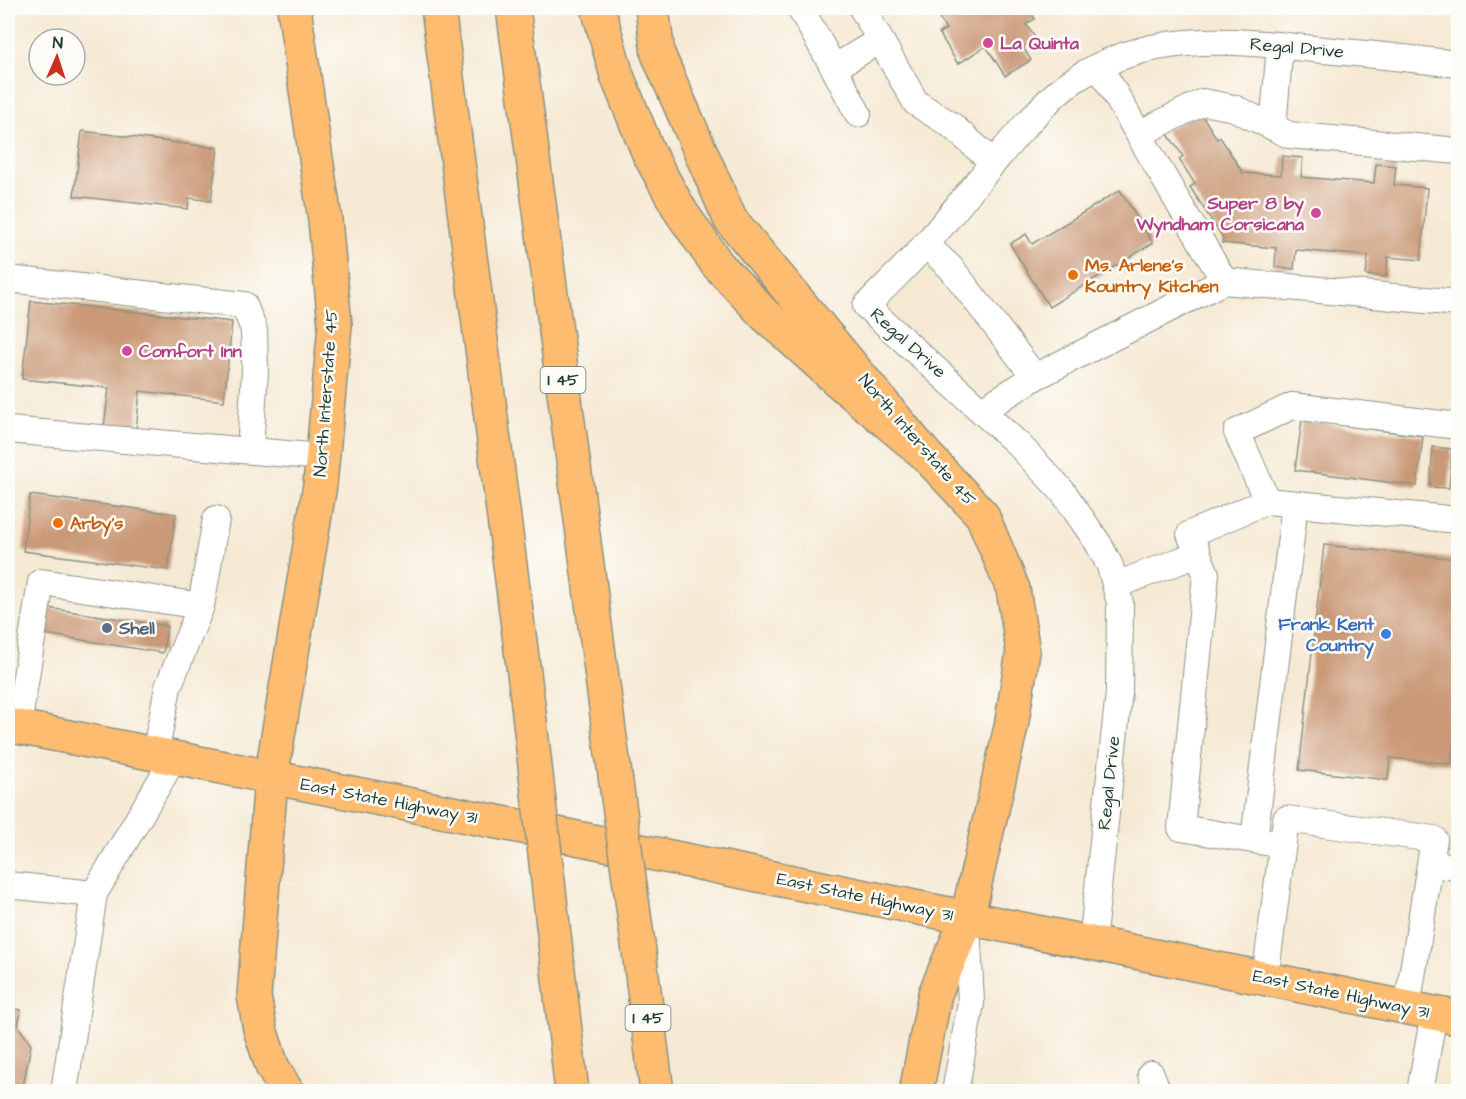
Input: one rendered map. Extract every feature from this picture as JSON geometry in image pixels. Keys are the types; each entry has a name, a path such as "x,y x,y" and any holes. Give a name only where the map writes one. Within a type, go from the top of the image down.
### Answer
{"main road":[{"name":"North Interstate 45","path":"287,1092 272,1066 260,1029 254,996 271,778 320,485 334,325 325,220 294,8"},
{"path":"438,8 528,704 572,1092"},
{"name":"I 45","path":"513,8 657,1092"},
{"path":"598,8 617,76 649,154 681,212 717,264 765,315 844,386 924,453"},
{"name":"North Interstate 45","path":"652,8 658,54 730,219 924,453 982,515 1013,589 1023,652 1011,727 967,918 935,994 916,1092"},
{"name":"East State Highway 31","path":"13,726 1433,1013"}],"street":[{"path":"800,8 858,114"},
{"path":"862,8 916,103 951,125 993,162"},
{"path":"834,68 880,40"},
{"name":"Regal Drive","path":"1092,944 1119,692 1120,603 1110,566 1098,543 1063,492 1020,445 866,306 926,244 993,162 1040,110 1067,85 1098,66 1149,48 1188,42 1280,45 1458,64"},
{"path":"1273,127 1280,45"},
{"path":"1098,66 1224,281"},
{"path":"1138,134 1203,102 1234,108 1288,135 1458,151"},
{"path":"926,244 951,268 1035,377"},
{"path":"8,279 244,305 254,330 255,370 250,450"},
{"path":"982,410 1035,377 1224,281 1458,303"},
{"path":"1267,501 1238,432 1292,406 1458,426"},
{"path":"8,430 322,456"},
{"path":"1283,845 1181,828 1206,574 1190,534 1267,501 1458,520"},
{"path":"1254,840 1295,504"},
{"path":"64,1092 94,894 164,757 168,687 201,606 216,519"},
{"path":"1116,585 1198,554"},
{"path":"13,726 41,582 201,606"},
{"path":"1265,979 1286,819 1434,839 1430,864 1433,1013 1420,1092"},
{"path":"1430,864 1458,867"},
{"path":"8,885 94,894"},
{"path":"954,1092 971,1003 967,918"}],"building":[{"name":"La Quinta","path":"933,8 1028,8 1035,19 1026,24 1036,39 1023,47 1031,60 1005,76 986,46 958,64 939,33 946,29"},
{"name":"Super 8 by Wyndham Corsicana","path":"1200,112 1217,139 1220,137 1243,173 1281,175 1282,156 1303,158 1301,177 1374,183 1376,164 1396,166 1394,185 1427,188 1421,260 1388,257 1386,277 1366,275 1368,256 1296,250 1294,269 1275,267 1276,248 1222,243 1223,238 1190,187 1195,184 1179,159 1183,156 1165,130"},
{"path":"82,131 218,148 211,201 189,198 188,209 74,196"},
{"path":"1120,190 1153,243 1049,307 1010,244 1026,234 1032,244"},
{"name":"Comfort Inn","path":"31,301 232,322 224,401 140,391 136,430 104,427 109,388 22,379"},
{"path":"1302,420 1423,436 1417,486 1295,470"},
{"path":"1433,447 1452,449 1449,488 1430,487"},
{"path":"30,495 176,514 168,570 23,551"},
{"name":"Frank Kent Country","path":"1324,545 1458,559 1458,708 1451,764 1390,758 1388,780 1299,770"},
{"path":"48,608 167,626 163,653 44,634"},
{"path":"8,1008 21,1010 18,1026 31,1045 22,1092 8,1092"}],"place":[{"name":"La Quinta","path":"988,43"},
{"name":"Super 8 by Wyndham Corsicana","path":"1316,213"},
{"name":"Ms. Arlene’s Kountry Kitchen","path":"1073,275"},
{"name":"Comfort Inn","path":"127,351"},
{"name":"Arby's","path":"58,523"},
{"name":"Shell","path":"107,628"},
{"name":"Frank Kent Country","path":"1386,634"}]}
